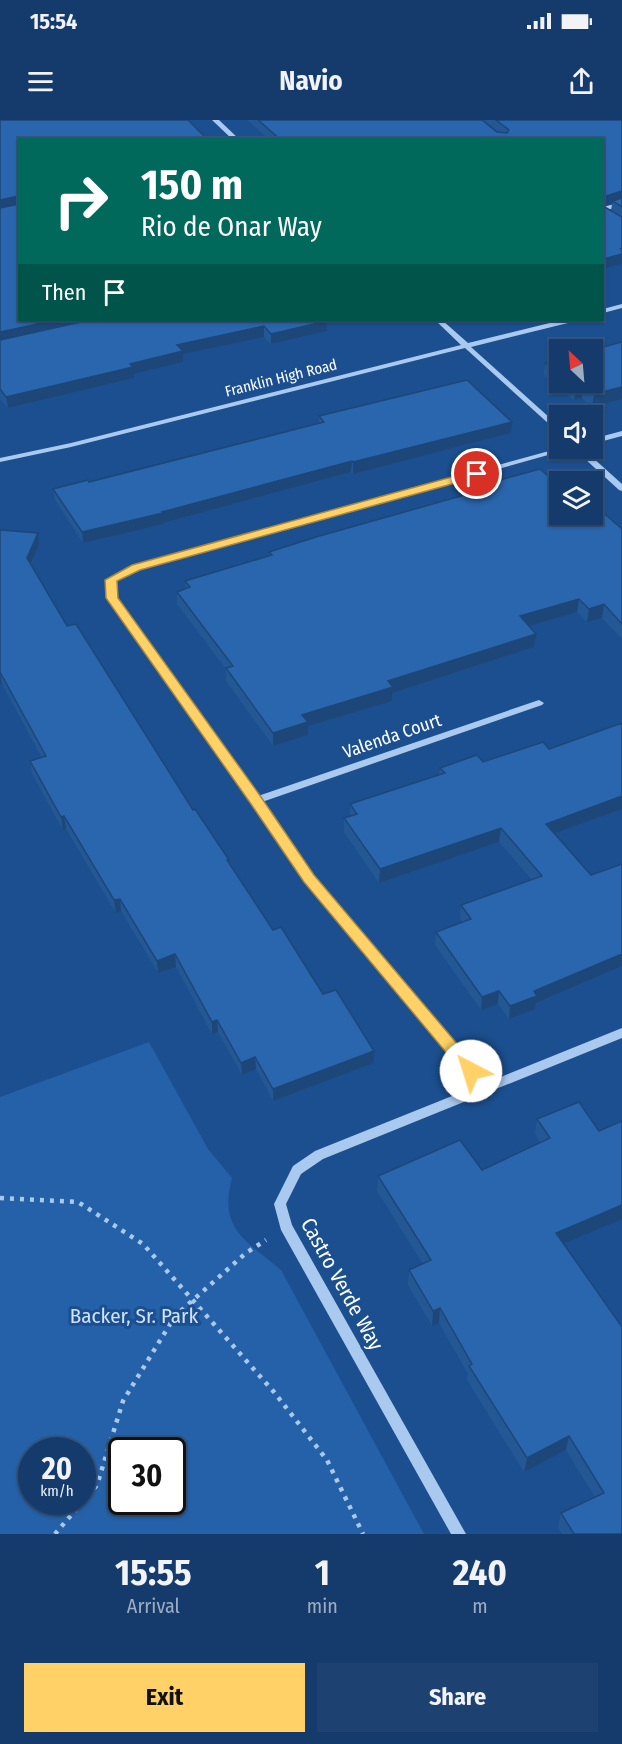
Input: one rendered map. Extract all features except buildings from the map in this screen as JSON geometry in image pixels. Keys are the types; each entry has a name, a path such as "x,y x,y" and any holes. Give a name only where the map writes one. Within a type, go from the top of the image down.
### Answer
{"street":[{"path":"215,120 235,138"},
{"path":"604,210 622,204"},
{"path":"604,211 612,218"},
{"path":"604,311 622,306"},
{"path":"439,321 549,422"},
{"name":"Franklin High Road","path":"0,460 83,442 564,321"},
{"path":"603,439 622,433"},
{"path":"486,1088 309,879 256,800 112,598 111,580 136,568 549,453"},
{"path":"589,459 622,488"},
{"name":"Valenda Court","path":"256,800 539,703"},
{"name":"Castro Verde Way","path":"459,1534 286,1226 280,1204 297,1170 319,1155 622,1033"}],"path":[{"path":"0,1198 78,1202 143,1244 274,1392 327,1460 363,1534"},
{"path":"55,1534 97,1485 123,1401 175,1316 246,1253 286,1226"}],"green space":[{"name":"Backer, Sr. Park","path":"149,1042 208,1149 232,1178 229,1210 238,1233 281,1270 424,1534 0,1534 0,1097"}],"route":[{"path":"471,1071 309,879 256,800 112,598 111,580 136,568 477,474"}]}
